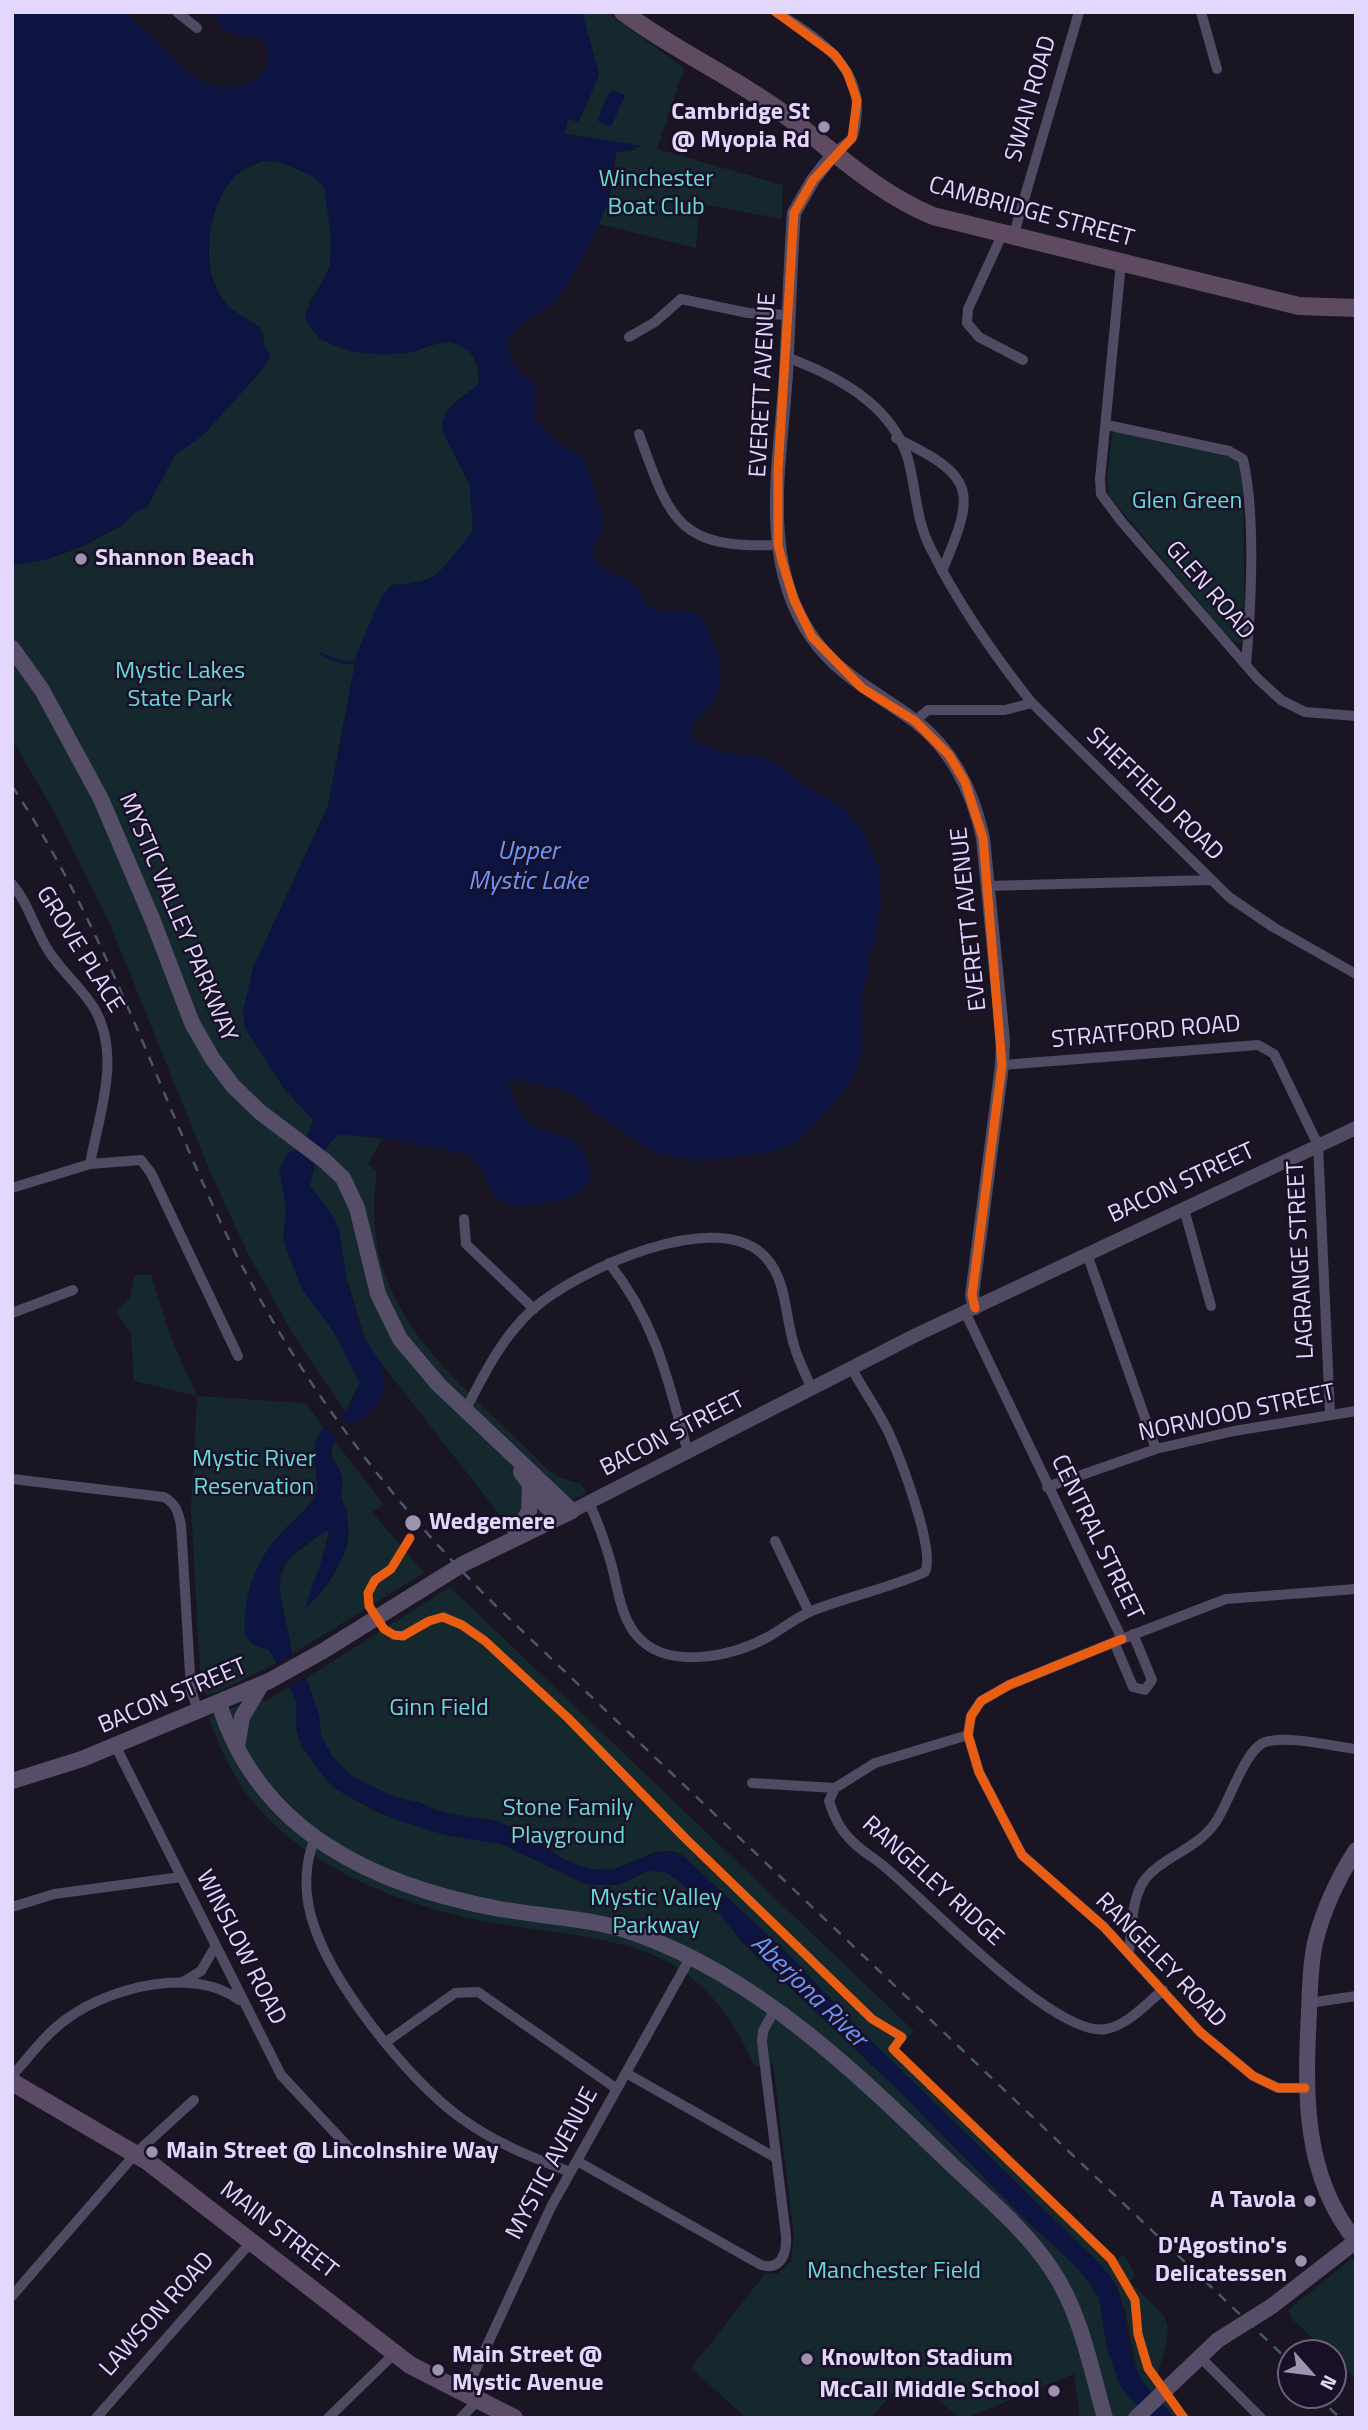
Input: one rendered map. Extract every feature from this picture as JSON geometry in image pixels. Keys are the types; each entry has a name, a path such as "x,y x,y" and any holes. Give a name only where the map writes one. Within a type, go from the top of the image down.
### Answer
{"highway":[{"name":"CAMBRIDGE STREET","path":"623,12 668,45 758,96 923,212 1007,236 1300,306 1356,309"}],"main road":[{"name":"MYSTIC VALLEY PARKWAY","path":"12,648 42,690 101,799 128,857 192,1023 207,1050 243,1097 321,1157 343,1178 352,1194 369,1269 388,1318 420,1365 508,1452 565,1514"},
{"name":"MYSTIC VALLEY PARKWAY","path":"508,1452 529,1483 565,1514"},
{"path":"512,1538 529,1511 532,1497 529,1483"},
{"name":"BACON STREET","path":"12,1781 115,1745 269,1681 306,1662 454,1569 565,1514"},
{"path":"237,1753 242,1717 269,1681"},
{"path":"219,1703 237,1753 274,1804 315,1838 365,1866 419,1888 494,1908 617,1927 690,1958 775,2011 866,2082 1032,2243 1055,2274 1069,2303 1105,2418"},
{"path":"1139,2415 1199,2356 1228,2332 1284,2298 1356,2241 1343,2224 1317,2165 1305,2088 1309,2003 1316,1941 1333,1892 1356,1850"},
{"name":"MAIN STREET","path":"12,2082 136,2153 394,2354 471,2398 514,2418"}],"street":[{"path":"177,12 197,28"},
{"path":"776,12 835,55 852,83 857,100 856,125 852,138 835,152"},
{"name":"SWAN ROAD","path":"1023,360 978,337 967,323 968,309 1007,236 1079,12"},
{"path":"1201,12 1217,69"},
{"name":"EVERETT AVENUE","path":"835,152 794,213 778,471 778,545 794,600 812,637 862,688 915,721 949,755 965,782 977,813 987,886 1002,1065 970,1310"},
{"name":"GLEN ROAD","path":"1121,264 1100,479 1101,494 1128,529 1281,700 1305,712 1356,716"},
{"path":"629,337 655,322 681,299 748,313 788,315"},
{"name":"SHEFFIELD ROAD","path":"786,357 820,370 867,399 896,438 908,457 928,544 975,628 1032,704 1211,880 1248,911 1356,974"},
{"path":"1107,425 1229,451 1243,459 1248,481 1250,548 1250,617 1246,664"},
{"path":"639,434 659,490 676,519 687,528 720,544 744,547 778,545"},
{"path":"896,438 942,461 965,489 965,514 942,570"},
{"path":"915,721 928,710 1005,710 1032,704"},
{"path":"987,886 1211,880"},
{"name":"GROVE PLACE","path":"12,884 27,904 47,948 90,1002 106,1035 107,1075 90,1164"},
{"name":"STRATFORD ROAD","path":"1002,1065 1258,1045 1274,1054 1318,1145"},
{"name":"BACON STREET","path":"565,1514 970,1310 1356,1128"},
{"name":"LAGRANGE STREET","path":"1318,1145 1330,1414"},
{"path":"12,1188 90,1164 137,1159 146,1165 238,1356"},
{"path":"1184,1209 1212,1306"},
{"path":"464,1219 466,1244 534,1309"},
{"path":"466,1411 489,1364 510,1334 534,1309 573,1280 609,1262 657,1247 712,1238 728,1239 756,1249 770,1264 782,1286 794,1346 812,1389"},
{"path":"1087,1254 1156,1448"},
{"path":"609,1262 635,1298 658,1343 688,1453"},
{"path":"12,1313 73,1290"},
{"name":"CENTRAL STREET","path":"970,1310 1047,1487 1118,1640 1226,1599 1356,1589"},
{"path":"589,1503 605,1543 625,1616 639,1637 650,1646 683,1656 734,1650 765,1638 809,1612 920,1574 928,1564 921,1527 904,1470 887,1430 852,1369"},
{"name":"NORWOOD STREET","path":"1047,1487 1156,1448 1356,1411"},
{"path":"12,1479 164,1497 172,1502 178,1510 181,1525 190,1677 198,1711"},
{"path":"775,1541 809,1612"},
{"path":"752,1783 835,1788 875,1763 968,1735 971,1716 981,1701 1009,1685 1118,1640 1133,1686 1145,1690 1152,1680 1133,1634"},
{"name":"RANGELEY ROAD","path":"968,1735 979,1772 1022,1855 1129,1952 1200,2032 1253,2076 1278,2088 1305,2088"},
{"path":"1129,1952 1135,1903 1142,1885 1152,1871 1178,1857 1209,1832 1255,1748 1273,1741 1356,1749"},
{"name":"WINSLOW ROAD","path":"115,1745 244,2004 288,2085 353,2152"},
{"name":"RANGELEY RIDGE","path":"835,1788 829,1801 834,1815 849,1838 1029,1993 1065,2018 1085,2027 1106,2029 1133,2015 1163,1990"},
{"path":"315,1838 307,1877 313,1924 334,1966 386,2042 423,2085 461,2118 512,2149 570,2172"},
{"path":"12,1907 54,1894 181,1877"},
{"path":"183,1982 201,1971 215,1947"},
{"name":"MYSTIC AVENUE","path":"461,2418 471,2398 505,2301 570,2172 690,1958"},
{"path":"12,2076 51,2032 83,2008 125,1990 183,1982 219,1989 244,2004"},
{"path":"386,2042 450,1996 465,1991 478,1992 617,2088"},
{"path":"1309,2003 1356,1996"},
{"path":"576,2161 767,2267 780,2262 786,2246 762,2042 763,2031 775,2011"},
{"path":"625,2073 776,2158"},
{"path":"12,2296 136,2153 194,2101"},
{"name":"LAWSON ROAD","path":"96,2418 252,2241"},
{"path":"328,2418 394,2354"},
{"path":"1199,2356 1261,2418"}],"green space":[{"name":"Winchester Boat Club","path":"582,12 606,12 684,68 657,149 783,185 782,219 707,205 699,213 696,248 599,224 613,184 616,152 635,150 630,144 565,134 568,118 578,121 599,75"},
{"name":"Mystic Lakes State Park","path":"263,160 307,172 319,180 327,196 332,234 330,265 308,303 319,339 359,350 390,354 406,353 451,342 459,344 471,353 479,376 479,384 464,396 443,432 470,485 473,531 432,577 421,583 395,585 373,619 357,653 328,806 271,929 243,1011 283,1087 313,1120 309,1133 280,1174 286,1207 286,1246 307,1296 334,1332 360,1383 345,1411 296,1339 249,1256 211,1174 109,922 57,817 12,739 12,565 57,556 83,546 124,524 134,513 147,507 175,455 202,436 263,369 264,335 233,310 216,288 211,273 209,239 216,206 223,191 236,175"},
{"name":"Glen Green","path":"1115,430 1227,455 1240,463 1243,474 1245,639 1239,644 1230,639 1109,496 1107,476"},
{"path":"341,1134 382,1139 368,1164 377,1172 375,1222 382,1266 399,1306 422,1341 451,1374 548,1470 561,1478 581,1484 587,1493 510,1528 367,1345 346,1276 339,1230 310,1186 312,1172 319,1156 329,1142"},
{"path":"135,1275 151,1275 171,1338 197,1396 134,1381 131,1333 116,1312 130,1298"},
{"name":"Mystic River Reservation","path":"197,1396 306,1403 323,1428 315,1447 318,1479 316,1496 272,1543 257,1570 248,1598 247,1628 251,1643 269,1650 277,1663 211,1695 201,1688 191,1508"},
{"path":"334,1440 384,1505 372,1512 424,1573 292,1654 280,1594 284,1568 293,1556 320,1533 329,1531 315,1586 306,1607 333,1577 347,1538 347,1512 341,1497 341,1475 333,1455"},
{"name":"Ginn Field","path":"450,1587 914,2031 897,2049 1118,2259 1124,2254 1135,2275 1130,2282 1163,2315 1167,2323 1167,2342 1157,2376 1189,2418 1173,2418 1147,2390 1137,2371 1125,2310 1116,2284 1098,2262 861,2031 790,1956 683,1856 662,1851 612,1870 589,1869 563,1859 502,1823 491,1819 451,1815 389,1794 364,1783 342,1767 322,1737 306,1678"},
{"path":"290,1687 297,1705 296,1727 301,1745 332,1786 379,1813 443,1834 501,1844 583,1883 623,1883 648,1871 662,1871 676,1877 720,1914 740,1940 892,2084 1080,2271 1099,2297 1107,2348 1121,2386 1151,2418 1080,2418 1074,2374 966,2418 960,2418 908,2375 871,2418 746,2418 691,2368 765,2274 777,2274 791,2261 794,2236 773,2064 755,2067 732,2023 706,1991 678,1968 647,1952 613,1942 489,1922 422,1905 355,1879 295,1842 268,1819 246,1793 229,1766 208,1717 261,1697 264,1702"},
{"path":"1351,2259 1356,2259 1356,2380 1347,2371 1347,2339 1313,2339 1292,2319 1288,2310"}],"water":[{"name":"Upper Mystic Lake","path":"12,12 125,12 191,74 213,86 225,87 246,83 258,77 267,65 268,53 264,41 227,30 221,26 214,12 582,12 599,75 578,122 568,119 565,134 644,146 616,152 610,194 586,251 569,282 553,303 512,334 509,355 520,371 535,383 536,419 557,442 585,459 604,520 603,530 593,546 596,561 607,571 634,585 655,609 698,613 709,633 718,656 720,680 713,702 691,727 692,740 728,754 770,760 818,794 842,806 863,831 879,870 881,908 877,917 876,941 869,955 868,976 861,992 862,1049 855,1074 839,1098 794,1144 770,1152 697,1161 653,1152 596,1114 580,1099 557,1088 511,1079 508,1087 524,1116 536,1127 563,1136 579,1146 591,1173 587,1184 576,1194 566,1199 529,1206 510,1205 502,1201 488,1183 479,1164 470,1155 373,1136 337,1135 315,1163 310,1186 333,1216 339,1230 346,1276 361,1333 381,1363 385,1391 374,1409 341,1434 332,1448 332,1456 342,1478 341,1497 348,1530 346,1549 337,1567 318,1595 305,1608 329,1539 328,1530 293,1553 280,1571 279,1587 292,1654 308,1682 319,1715 321,1736 333,1757 351,1776 399,1799 419,1802 435,1811 500,1822 550,1849 567,1862 591,1869 612,1870 654,1853 674,1852 683,1856 790,1956 861,2031 1108,2273 1119,2295 1131,2354 1139,2375 1173,2418 1151,2418 1126,2394 1118,2381 1107,2348 1099,2297 1077,2267 1029,2223 892,2084 740,1940 720,1914 666,1872 648,1871 618,1885 589,1885 501,1844 449,1836 397,1820 344,1794 327,1781 301,1745 296,1727 296,1699 274,1658 269,1650 251,1643 245,1635 245,1610 251,1584 261,1560 276,1539 310,1504 318,1490 313,1453 316,1439 323,1428 348,1408 360,1384 334,1332 302,1289 283,1240 286,1207 279,1169 287,1154 296,1150 308,1133 313,1120 283,1087 245,1028 243,1011 253,968 328,806 357,653 380,600 391,585 424,580 441,571 473,531 470,485 443,432 443,424 453,404 479,384 478,361 464,348 446,342 409,352 376,354 346,349 319,336 310,327 305,314 330,266 331,237 324,187 313,177 292,167 267,161 246,167 230,182 218,203 211,228 209,254 213,279 222,299 235,312 261,328 263,345 271,355 263,369 202,436 175,455 147,507 134,513 124,524 83,546 45,560 12,565"},
{"path":"612,90 625,95 611,127 598,121 604,102"}],"pier":[{"path":"339,1411 353,1430 337,1442 324,1423"},
{"path":"295,1652 309,1676 287,1688 274,1665"}],"waterway":[{"path":"321,654 344,663 356,662"}],"railway":[{"path":"12,786 46,840 104,953 204,1186 257,1294 316,1390 383,1480 419,1524 496,1606 1277,2350"},
{"path":"1331,2409 1340,2418"}],"cycle path":[{"path":"776,12 835,55 847,72 857,100 852,138 813,180 794,213 778,471 778,545 782,561 794,600 812,637 862,688 915,721 949,755 965,782 983,838 1002,1065 972,1295 975,1308"},
{"path":"410,1538 391,1569 375,1580 368,1593 369,1606 384,1629 394,1635 403,1636 429,1621 443,1617 462,1625 485,1641 568,1718 686,1839 872,2019 902,2037 893,2049 1111,2259 1135,2300 1138,2334 1148,2368 1184,2418"},
{"path":"1122,1639 1009,1685 981,1701 971,1716 968,1735 979,1772 1022,1855 1104,1927 1200,2032 1253,2076 1278,2088 1305,2088"}],"place":[{"name":"Cambridge St @ Myopia Rd","path":"824,127"},
{"name":"Shannon Beach","path":"81,559"},
{"name":"Wedgemere","path":"413,1523"},
{"name":"Main Street @ Lincolnshire Way","path":"152,2152"},
{"name":"A Tavola","path":"1310,2201"},
{"name":"D'Agostino's Delicatessen","path":"1301,2261"},
{"name":"Knowlton Stadium","path":"807,2359"},
{"name":"Main Street @ Mystic Avenue","path":"438,2370"},
{"name":"McCall Middle School","path":"1054,2391"}],"park label":[{"name":"Stone Family Playground","path":"568,1823"},
{"name":"Mystic Valley Parkway","path":"656,1913"},
{"name":"Manchester Field","path":"894,2272"}],"water label":[{"name":"Aberjona River","path":"808,1992"}]}
